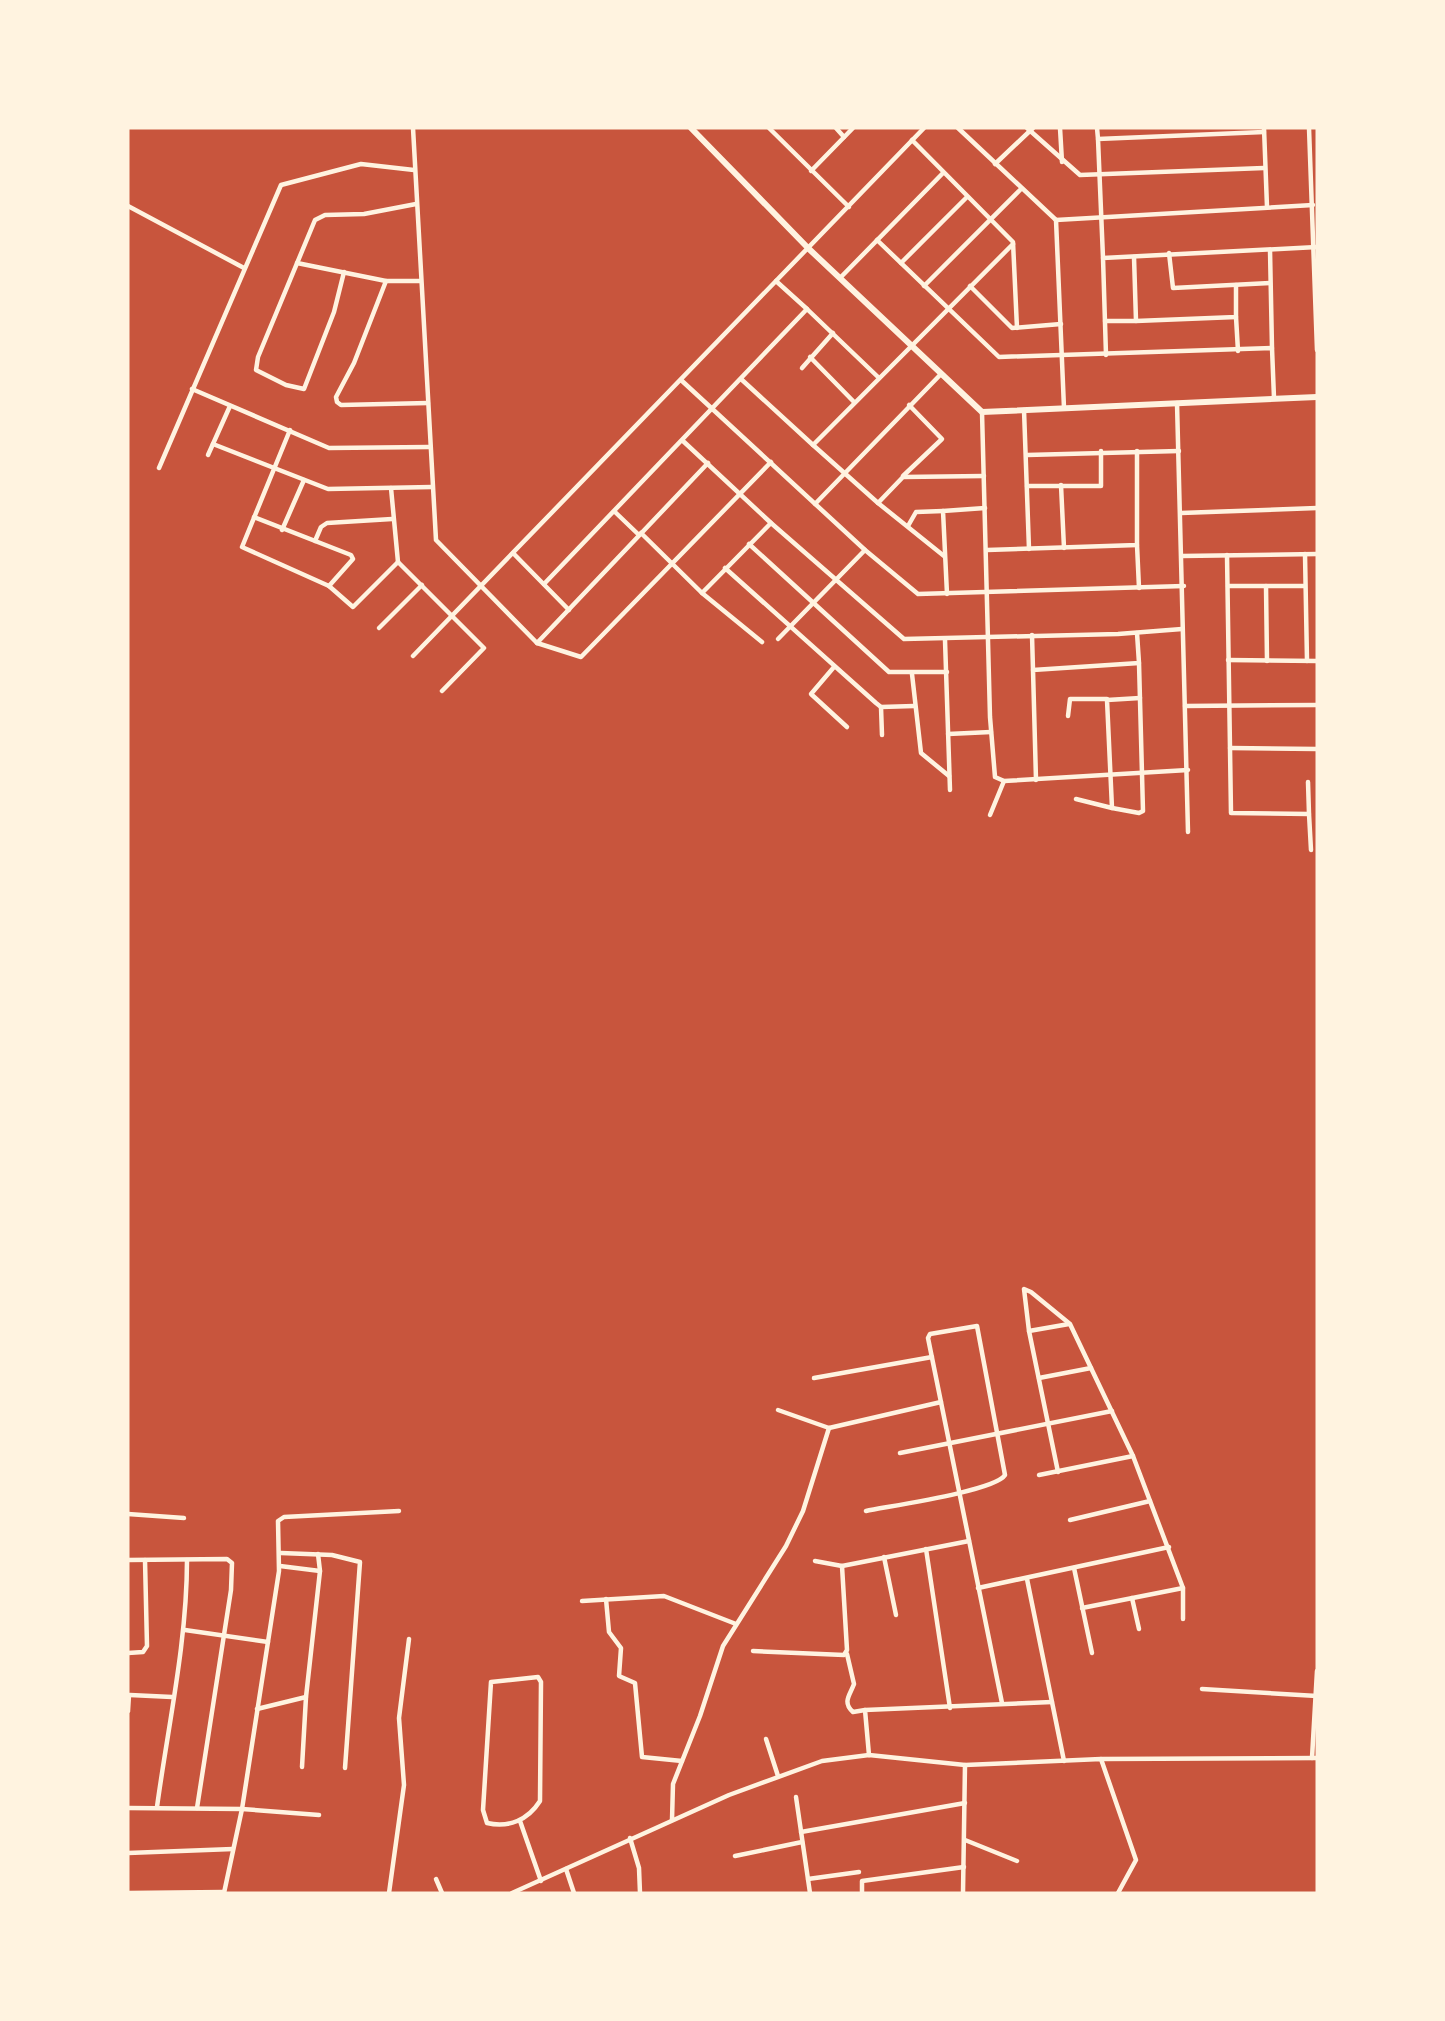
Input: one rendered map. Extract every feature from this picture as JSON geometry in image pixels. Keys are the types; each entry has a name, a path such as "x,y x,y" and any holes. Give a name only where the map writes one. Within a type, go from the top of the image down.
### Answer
{"street":[{"path":"413,128 436,540 537,643 581,657 771,462"},
{"path":"691,128 809,249 982,412 992,771 1004,781 1188,770"},
{"path":"769,128 849,206"},
{"path":"836,128 844,137"},
{"path":"811,171 853,128"},
{"path":"413,656 483,587 513,552 924,128"},
{"path":"958,128 1056,220 1313,205"},
{"path":"1060,128 1062,162"},
{"path":"1097,128 1106,355"},
{"path":"1309,128 1316,247 1317,350"},
{"path":"995,164 1030,129 1062,162 1080,175 1264,168"},
{"path":"1098,139 1264,130 1267,207"},
{"path":"912,140 1013,244 1017,328"},
{"path":"159,468 278,188 285,182 361,164 414,170"},
{"path":"841,277 943,173"},
{"path":"924,286 1021,189"},
{"path":"901,263 967,197"},
{"path":"344,272 334,312 302,391 263,376 256,370 255,364 305,240 319,216 364,214 416,204"},
{"path":"128,206 244,268"},
{"path":"1056,220 1064,408"},
{"path":"877,240 999,357 1063,357 1272,348"},
{"path":"813,445 1013,244"},
{"path":"1103,258 1316,247"},
{"path":"1270,250 1274,398"},
{"path":"1169,253 1172,288 1270,283"},
{"path":"1134,257 1136,321"},
{"path":"297,263 386,281 421,281"},
{"path":"386,281 354,363 336,397 337,402 341,405 428,403"},
{"path":"776,281 878,377"},
{"path":"1236,285 1238,351"},
{"path":"970,286 1012,328 1061,324"},
{"path":"544,584 807,309"},
{"path":"1105,321 1236,317"},
{"path":"802,368 833,333"},
{"path":"810,357 854,401"},
{"path":"815,504 941,374"},
{"path":"741,379 844,474 944,556"},
{"path":"681,380 865,550 918,594 1184,586"},
{"path":"191,389 333,449 429,447"},
{"path":"982,412 1317,397"},
{"path":"1177,402 1184,586 1182,629 1188,832"},
{"path":"878,503 942,439 909,405"},
{"path":"208,456 230,406"},
{"path":"1024,410 1029,549"},
{"path":"290,430 243,548 329,586 353,607 398,562"},
{"path":"683,441 835,581 904,639 945,640 989,635 1137,633 1182,629"},
{"path":"213,444 328,489 432,488"},
{"path":"1137,451 1139,588"},
{"path":"1027,455 1179,451"},
{"path":"1027,486 1102,485 1101,452"},
{"path":"537,643 708,463"},
{"path":"902,477 984,476"},
{"path":"282,530 304,480"},
{"path":"1060,485 1064,548"},
{"path":"391,488 398,562 484,648 442,691"},
{"path":"908,527 915,512 985,508"},
{"path":"1181,513 1317,508"},
{"path":"943,511 947,594"},
{"path":"615,512 702,593 762,642"},
{"path":"254,517 353,557 329,586"},
{"path":"315,541 326,524 392,519"},
{"path":"702,593 771,523"},
{"path":"748,544 889,672 947,672"},
{"path":"987,550 1137,545"},
{"path":"778,639 865,550"},
{"path":"513,552 569,610"},
{"path":"1305,554 1307,661"},
{"path":"1182,555 1317,554"},
{"path":"1227,555 1231,813 1309,814"},
{"path":"725,568 881,707 915,706"},
{"path":"379,628 422,585"},
{"path":"1228,586 1304,586"},
{"path":"1266,586 1267,661"},
{"path":"1076,799 1139,813 1143,811 1137,633"},
{"path":"1032,635 1036,780"},
{"path":"945,640 950,790"},
{"path":"1228,660 1317,660"},
{"path":"1033,670 1139,663"},
{"path":"834,667 811,694 847,727"},
{"path":"912,674 921,753 949,776"},
{"path":"1068,716 1070,699 1140,698"},
{"path":"1108,699 1112,808"},
{"path":"1185,706 1317,705"},
{"path":"881,707 882,735"},
{"path":"948,734 991,732"},
{"path":"1230,748 1317,749"},
{"path":"990,815 1004,781"},
{"path":"1308,782 1311,850"},
{"path":"1058,1472 1029,1331 1024,1289 1070,1324 1133,1456 1169,1546 1184,1588 1184,1619"},
{"path":"1029,1331 1070,1324"},
{"path":"866,1511 958,1493 1002,1480 1006,1470 977,1326 930,1334 958,1493 1002,1703"},
{"path":"814,1378 932,1357"},
{"path":"1039,1378 1091,1368"},
{"path":"778,1410 829,1428 941,1402"},
{"path":"900,1453 1112,1411"},
{"path":"672,1820 673,1784 723,1646 786,1546 803,1511 829,1428"},
{"path":"1039,1475 1133,1456"},
{"path":"1070,1520 1151,1501"},
{"path":"128,1893 224,1893 242,1809 280,1566 278,1521 284,1517 398,1511"},
{"path":"128,1514 184,1518"},
{"path":"815,1561 842,1566 969,1541"},
{"path":"978,1588 1169,1546"},
{"path":"926,1549 950,1708"},
{"path":"281,1553 357,1558 360,1562 345,1768"},
{"path":"302,1767 306,1697 320,1571 318,1554"},
{"path":"884,1557 896,1615"},
{"path":"128,1560 227,1559 232,1563 231,1590 197,1808"},
{"path":"128,1653 143,1652 147,1646 145,1560"},
{"path":"157,1807 180,1639 185,1630 187,1560"},
{"path":"280,1566 320,1571"},
{"path":"842,1566 846,1653 854,1684 847,1694 847,1704 853,1712 1052,1702"},
{"path":"1074,1568 1092,1653"},
{"path":"1027,1579 1064,1761"},
{"path":"1082,1608 1184,1588"},
{"path":"582,1601 664,1596 736,1624"},
{"path":"1132,1598 1139,1629"},
{"path":"606,1599 609,1632 621,1648 619,1676 635,1683 642,1757 682,1761"},
{"path":"185,1630 268,1642"},
{"path":"388,1893 404,1785 399,1718 409,1639"},
{"path":"753,1651 846,1653"},
{"path":"512,1893 630,1838 822,1760 869,1755 965,1765 1101,1759 1315,1758 1317,1671"},
{"path":"538,1677 541,1682 540,1801 520,1822 495,1825 487,1823 483,1817 491,1682 538,1677"},
{"path":"1202,1689 1316,1696"},
{"path":"128,1711 129,1695 172,1697"},
{"path":"257,1709 306,1697"},
{"path":"865,1710 869,1755"},
{"path":"766,1740 778,1776"},
{"path":"1101,1759 1136,1860 1118,1893"},
{"path":"963,1893 965,1765"},
{"path":"796,1797 810,1893"},
{"path":"801,1832 965,1803"},
{"path":"128,1808 242,1809 319,1815"},
{"path":"520,1822 541,1881"},
{"path":"630,1838 639,1868 640,1893"},
{"path":"965,1840 1017,1861"},
{"path":"735,1856 802,1842"},
{"path":"128,1853 233,1849"},
{"path":"862,1893 862,1881 964,1867"},
{"path":"566,1869 574,1893"},
{"path":"807,1879 859,1872"},
{"path":"436,1879 442,1893"}]}
